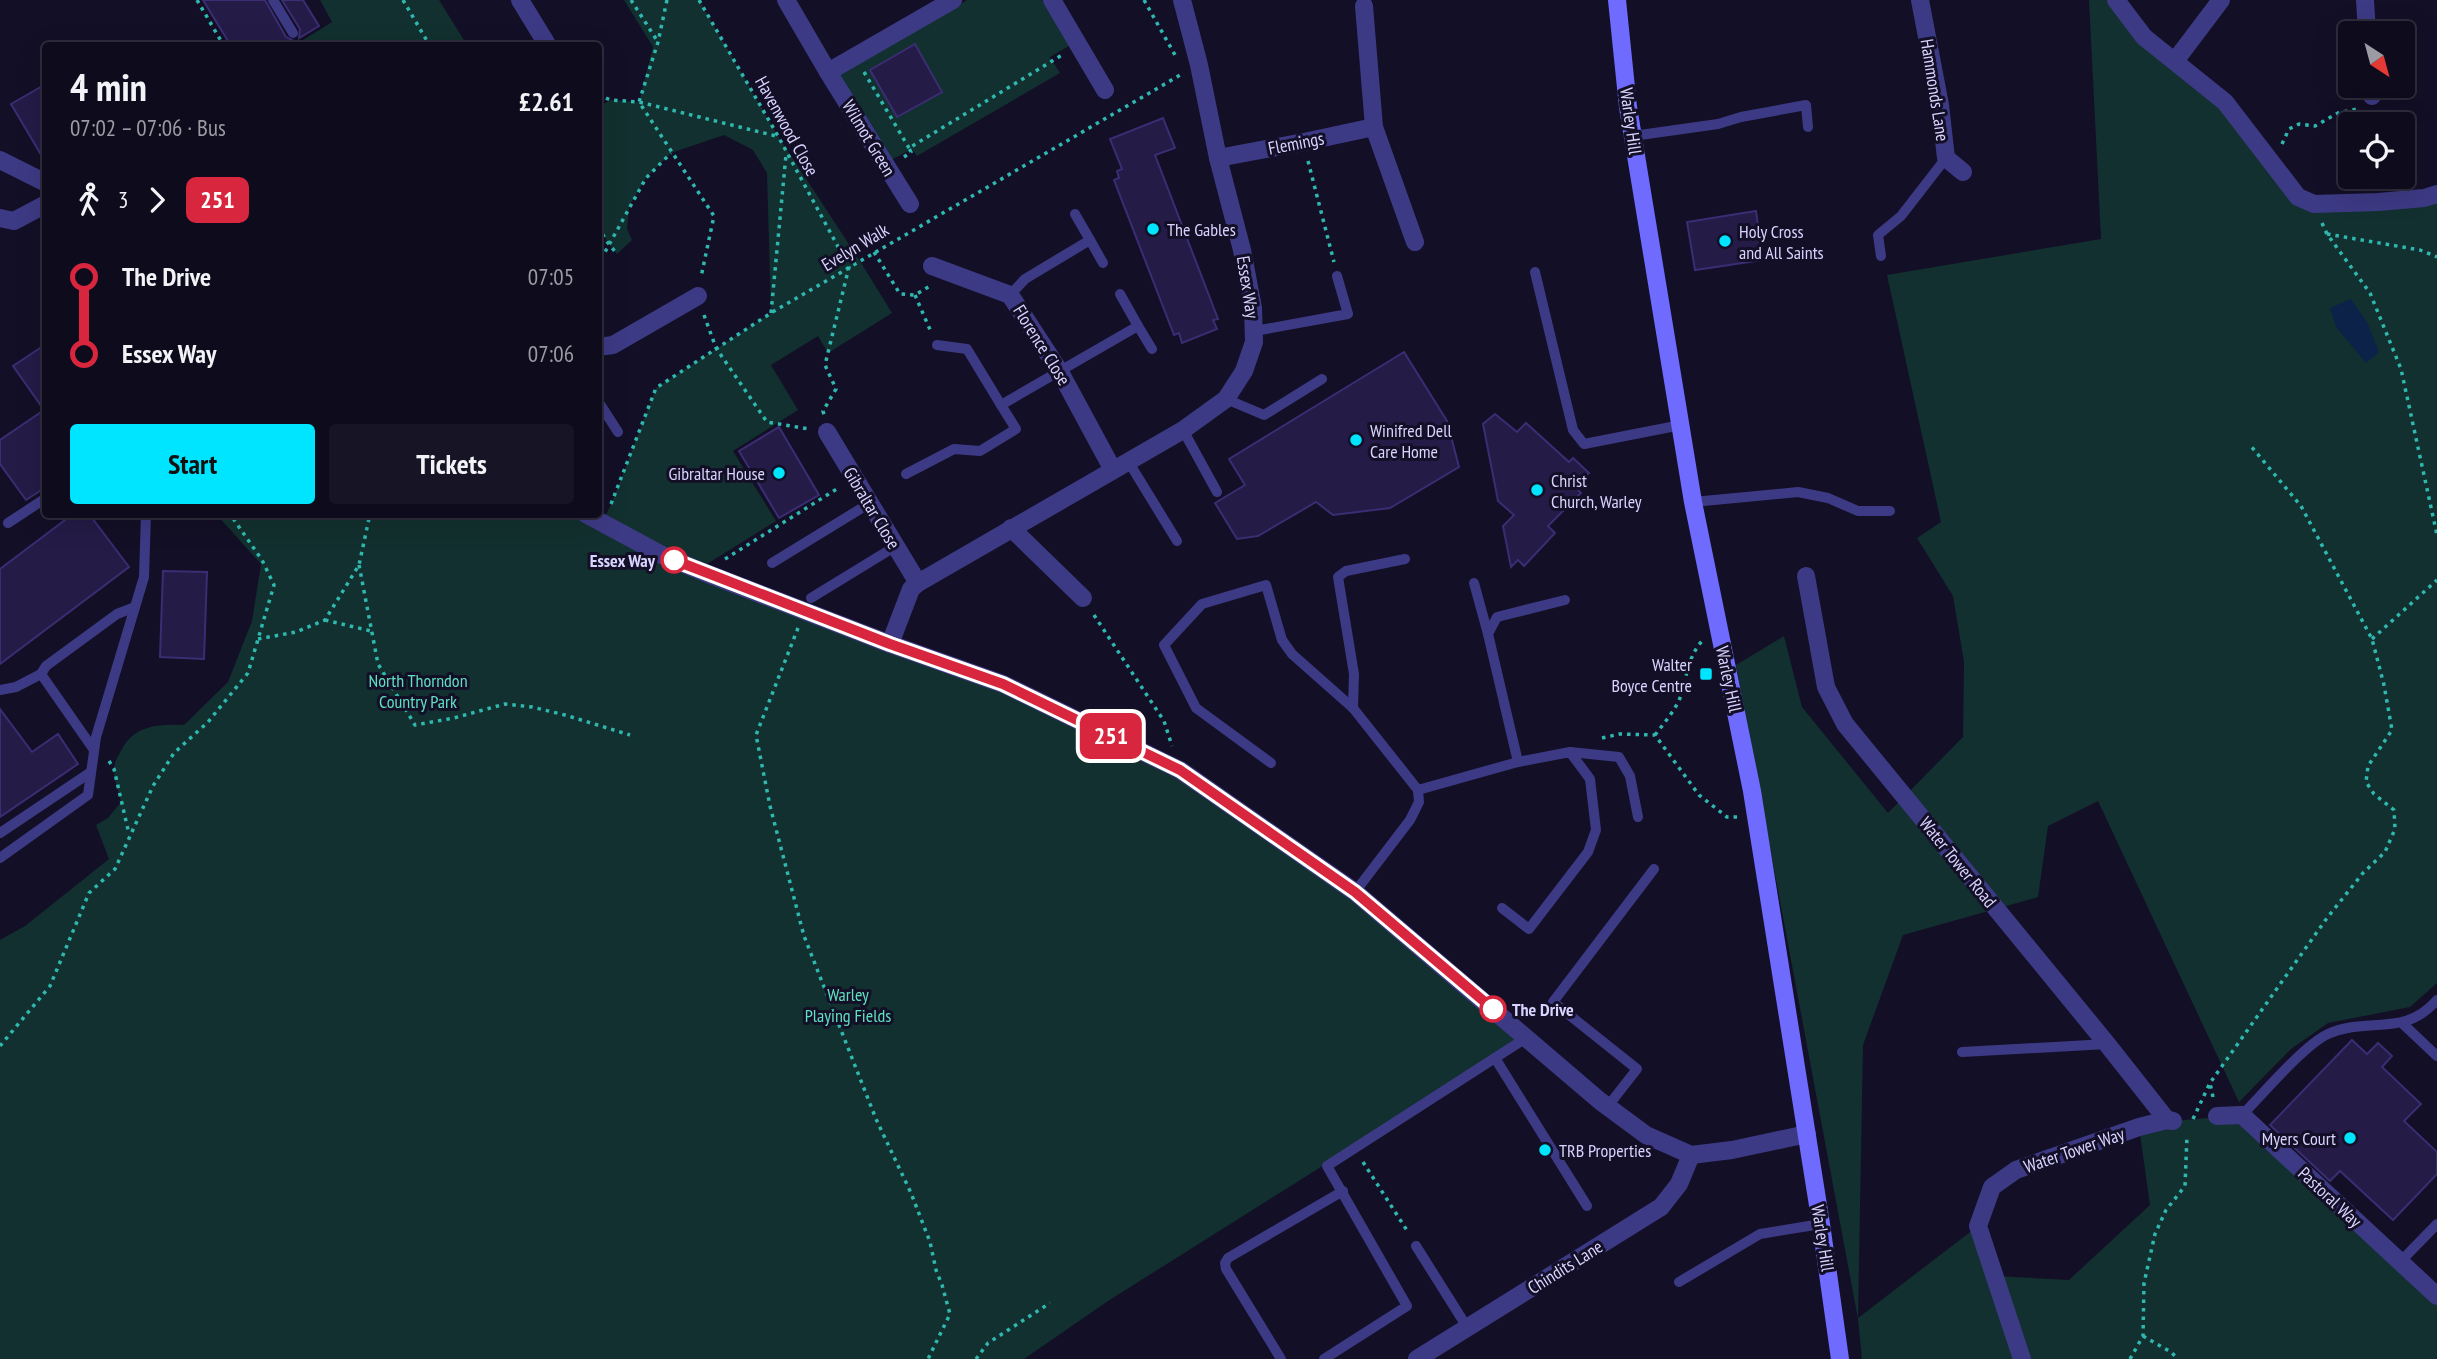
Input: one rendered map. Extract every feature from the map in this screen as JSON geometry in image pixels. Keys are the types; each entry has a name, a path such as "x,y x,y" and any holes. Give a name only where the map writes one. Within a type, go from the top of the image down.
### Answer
{"main road":[{"name":"Warley Hill","path":"1617,0 1633,136 1693,502 1756,817 1840,1359"}],"street":[{"path":"520,0 546,42"},
{"name":"Wilmot Green","path":"786,0 910,204"},
{"path":"828,72 953,0"},
{"path":"1052,0 1105,90"},
{"name":"Essex Way","path":"918,583 1183,430 1226,399 1244,371 1255,331 1242,250 1192,69 1182,0"},
{"name":"Hammonds Lane","path":"1920,0 1940,105 1946,158 1963,173"},
{"path":"2116,0 2144,37 2225,102 2298,197 2314,204 2389,201 2437,194"},
{"path":"2175,61 2221,0"},
{"path":"2365,0 2366,21"},
{"path":"1364,6 1374,127 1415,242"},
{"name":"Flemings","path":"1218,158 1374,127"},
{"path":"0,160 42,181"},
{"path":"0,218 14,220 42,206"},
{"name":"Florence Close","path":"932,266 1010,295 1120,465"},
{"path":"602,346 613,345 698,296"},
{"name":"Gibraltar Close","path":"827,432 918,583"},
{"path":"594,519 662,555 704,572 808,604 890,644 1003,684 1180,770 1355,892 1600,1101 1646,1135 1691,1155 1732,1150 1807,1134"},
{"path":"1011,528 1083,598"},
{"name":"Water Tower Road","path":"1805,576 1826,687 1845,724 2170,1120"},
{"path":"890,644 911,589 918,583"},
{"path":"2217,1116 2242,1115"},
{"name":"Pastoral Way","path":"2242,1115 2437,1296"},
{"name":"Water Tower Way","path":"2022,1359 1978,1226 1992,1187 2016,1170 2138,1127 2170,1120"},
{"name":"Chindits Lane","path":"1417,1359 1661,1207 1679,1184 1691,1155"}],"lane":[{"path":"273,0 293,33"},
{"path":"1633,136 1718,124 1806,105 1808,127"},
{"path":"1881,256 1878,235 1901,216 1946,158"},
{"path":"1075,214 1103,263"},
{"path":"1010,295 1024,279 1090,240"},
{"path":"1535,272 1573,430 1584,444 1681,425"},
{"path":"1255,331 1348,314 1337,276"},
{"path":"1120,294 1152,349"},
{"path":"1001,405 1138,326"},
{"path":"906,474 954,449 980,451 1016,429 967,349 937,345"},
{"path":"1226,399 1264,415 1322,379"},
{"path":"602,407 618,432"},
{"path":"1183,430 1217,492"},
{"path":"1120,465 1177,541"},
{"path":"1693,502 1798,492 1828,498 1858,512 1890,511"},
{"path":"8,523 42,501"},
{"path":"772,563 870,503"},
{"path":"0,858 88,795 96,737 144,577 146,518"},
{"path":"808,604 896,546"},
{"path":"1353,708 1354,674 1338,577 1346,571 1405,559"},
{"path":"1474,583 1518,762"},
{"path":"1271,763 1196,708 1164,645 1202,604 1266,585 1282,640 1292,654 1353,708 1418,790 1419,802 1410,820 1355,892"},
{"path":"1488,634 1497,617 1565,600"},
{"path":"0,690 16,687 41,674 46,666 117,614 135,607"},
{"path":"41,674 94,750"},
{"path":"1418,790 1518,762 1570,752 1619,757 1630,776 1638,817"},
{"path":"1502,908 1529,929 1588,852 1596,830 1590,779 1570,752"},
{"path":"0,833 91,772"},
{"path":"1608,1105 1637,1069 1553,1002 1654,869"},
{"path":"2242,1115 2301,1055 2327,1035 2358,1026 2402,1023 2422,1014 2437,1000"},
{"path":"2402,1023 2437,1056"},
{"path":"1324,1359 1407,1306 1327,1166 1527,1038"},
{"path":"1962,1052 2107,1044"},
{"path":"1495,1058 1587,1206"},
{"path":"1281,1359 1226,1269 1225,1263 1227,1258 1343,1191"},
{"path":"1679,1282 1760,1234 1821,1224"},
{"path":"2400,1262 2437,1224"},
{"path":"1416,1246 1467,1327"}],"path":[{"path":"197,0 222,42"},
{"path":"403,0 428,42"},
{"path":"631,0 658,42"},
{"path":"667,0 658,42 639,102 714,216 698,296 716,348 767,422 827,432 823,411 836,389 825,365 849,267"},
{"name":"Havenwood Close","path":"699,0 778,136 849,267"},
{"path":"1144,0 1192,69"},
{"path":"909,148 1079,45"},
{"path":"855,57 911,152 886,167"},
{"name":"Evelyn Walk","path":"602,511 612,502 656,387 771,313 1192,69"},
{"path":"602,97 611,100 639,102 778,136 786,155 771,313"},
{"path":"2279,149 2289,129 2300,124 2315,126 2346,110"},
{"path":"1304,142 1337,276"},
{"path":"602,253 646,178 671,153"},
{"path":"602,233 617,254"},
{"path":"2437,257 2420,250 2327,234 2370,293 2401,369 2437,536"},
{"path":"874,252 900,294 915,295 951,272"},
{"path":"915,295 937,345"},
{"path":"2130,1359 2143,1336 2144,1283 2155,1234 2166,1210 2185,1186 2188,1129 2210,1083 2327,918 2363,873 2385,852 2395,829 2393,810 2366,782 2368,766 2392,730 2384,685 2371,639 2301,506 2250,445"},
{"path":"704,572 854,478"},
{"path":"0,1046 50,986 89,893 115,869 153,786 174,753 208,722 248,673 274,585 262,560 233,518"},
{"path":"257,639 296,632 324,620 359,565 369,518"},
{"path":"359,565 378,664 415,725 505,704 533,707 630,735"},
{"path":"2371,639 2437,580"},
{"path":"1083,598 1164,721 1180,770"},
{"path":"808,604 756,735 770,806 804,936 876,1119 930,1242 950,1314 927,1359"},
{"path":"324,620 371,631"},
{"path":"1655,735 1679,698 1686,669 1699,643 1719,629"},
{"path":"1598,739 1620,734 1655,735"},
{"path":"1655,735 1699,796 1727,817 1756,817"},
{"path":"96,737 114,769 130,836"},
{"path":"2210,1083 2217,1116"},
{"path":"1354,1148 1416,1246"},
{"path":"976,1359 988,1343 1051,1303"},
{"path":"2143,1336 2178,1359"}],"green space":[{"path":"320,0 439,0 465,42 300,42 332,22"},
{"name":"Warley Playing Fields","path":"624,0 699,0 778,136 892,313 828,353 818,336 771,365 798,410 733,451 776,521 699,569 890,644 1180,770 1355,892 1526,1038 1108,1301 1024,1359 0,1359 0,940 25,926 109,859 96,825 108,818 121,802 114,767 127,741 148,728 184,725 228,682 252,621 261,564 220,518 579,518 658,561 602,523 656,388 771,313 767,173 753,150 724,135 671,153 646,178 629,206 627,229 632,240 617,254 602,232 602,104 611,100 639,102 653,47"},
{"path":"967,0 1042,0 1069,46 1050,57 1060,73 917,156 912,149 891,160 837,76","holes":["915,44 942,91 897,117 870,70"]},
{"path":"2089,0 2116,0 2225,102 2298,197 2437,194 2437,983 2410,1007 2328,1023 2291,1049 2239,1102 2098,801 2048,826 2038,897 1903,935 1863,1045 1858,1318 1978,1226 1995,1276 2069,1280 2150,1205 2139,1127 2242,1115 2437,1296 2437,1359 1862,1359 1858,1319 1736,665 1784,636 1802,707 1888,813 1963,737 1964,662 1953,596 1917,538 1941,522 1887,275 2101,239"}],"water":[{"path":"2351,299 2367,322 2379,352 2366,363 2336,327 2330,308"}],"building":[{"path":"203,0 265,0 286,37 294,41 292,42 229,42"},
{"path":"282,0 303,0 319,26 299,38 300,29"},
{"path":"915,44 942,92 897,117 870,70"},
{"path":"42,86 42,156 11,104"},
{"name":"The Gables","path":"1163,118 1175,148 1155,155 1218,319 1213,320 1217,329 1182,343 1179,333 1174,335 1114,180 1119,178 1117,171 1122,169 1110,139"},
{"name":"Holy Cross and All Saints","path":"1756,211 1763,260 1695,270 1687,222"},
{"path":"42,347 42,407 13,366"},
{"name":"Winifred Dell Care Home","path":"1404,352 1447,421 1459,467 1390,508 1333,515 1316,502 1258,536 1237,539 1215,503 1245,485 1229,459"},
{"path":"42,411 42,490 26,500 0,464 0,440"},
{"name":"Christ Church, Warley","path":"1495,414 1517,432 1526,423 1569,462 1573,458 1589,473 1575,487 1581,493 1548,526 1555,533 1524,566 1518,560 1511,567 1503,526 1514,515 1498,501 1483,424"},
{"name":"Gibraltar House","path":"779,427 819,495 779,518 739,451"},
{"path":"68,518 92,518 129,567 0,664 0,569"},
{"path":"163,571 207,572 204,659 160,657"},
{"path":"0,709 32,752 58,734 78,764 0,817"},
{"name":"Myers Court","path":"2352,1040 2367,1054 2378,1043 2392,1056 2382,1067 2421,1104 2404,1121 2437,1152 2437,1174 2393,1220 2340,1171 2330,1181 2270,1125"}],"bus line":[{"name":"251","path":"674,560 890,644 1003,684 1180,770 1355,892 1493,1009"}],"place":[{"name":"The Gables","path":"1153,229"},
{"name":"Holy Cross and All Saints","path":"1725,241"},
{"name":"Winifred Dell Care Home","path":"1356,440"},
{"name":"Gibraltar House","path":"779,473"},
{"name":"Christ Church, Warley","path":"1537,490"},
{"name":"Essex Way","path":"674,560"},
{"name":"Walter Boyce Centre","path":"1706,674"},
{"name":"The Drive","path":"1493,1009"},
{"name":"Myers Court","path":"2350,1138"},
{"name":"TRB Properties","path":"1545,1150"}],"park label":[{"name":"North Thorndon Country Park","path":"418,690"}]}
